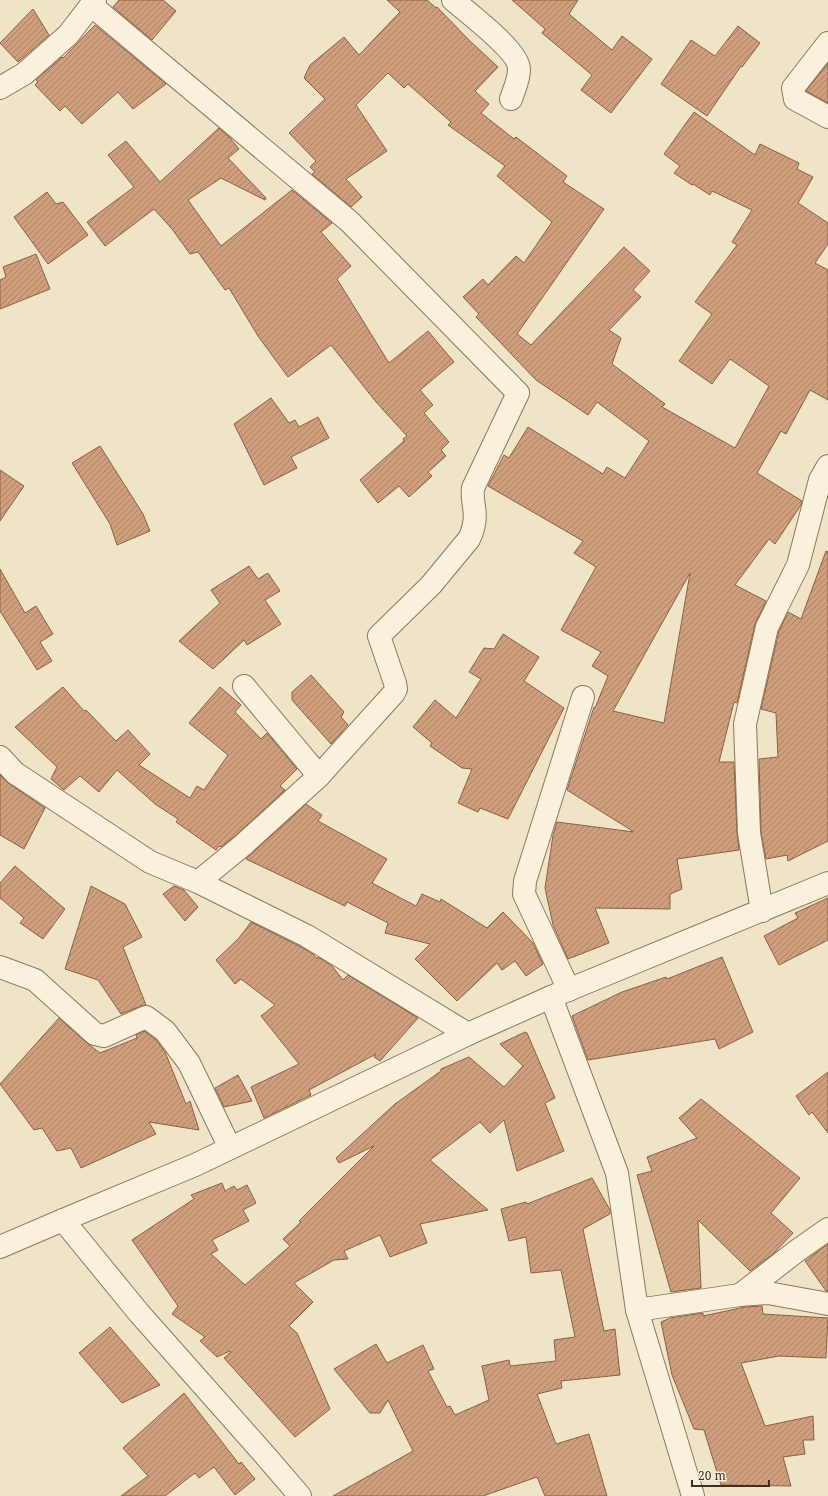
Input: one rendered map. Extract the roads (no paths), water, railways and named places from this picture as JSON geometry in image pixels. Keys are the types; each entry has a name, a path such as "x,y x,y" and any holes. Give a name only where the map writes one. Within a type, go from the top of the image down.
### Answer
{"street":[{"path":"453,0 499,39 516,57 520,69 511,99"},
{"path":"0,88 24,74 68,34 93,3 350,222 518,393 473,488 472,498 475,508 474,521 473,530 469,539 431,585 379,636 395,683 396,689 394,693 319,776 243,845 198,882"},
{"path":"828,42 793,88 795,99 828,117"},
{"path":"762,910 749,833 745,724 767,628 798,565 820,480 828,466"},
{"path":"244,686 319,776"},
{"path":"583,697 525,881 524,894 560,993 617,1173 637,1310 692,1496"},
{"path":"0,757 15,773 150,862 198,882 307,936 468,1034"},
{"path":"0,1248 195,1165 468,1034 560,993 828,882"},
{"path":"0,967 35,980 95,1034 104,1036 146,1017 165,1031 189,1063 230,1148"},
{"path":"63,1220 139,1313 300,1496"},
{"path":"740,1295 798,1250 828,1229"},
{"path":"637,1310 740,1295 768,1293 828,1304"}]}
